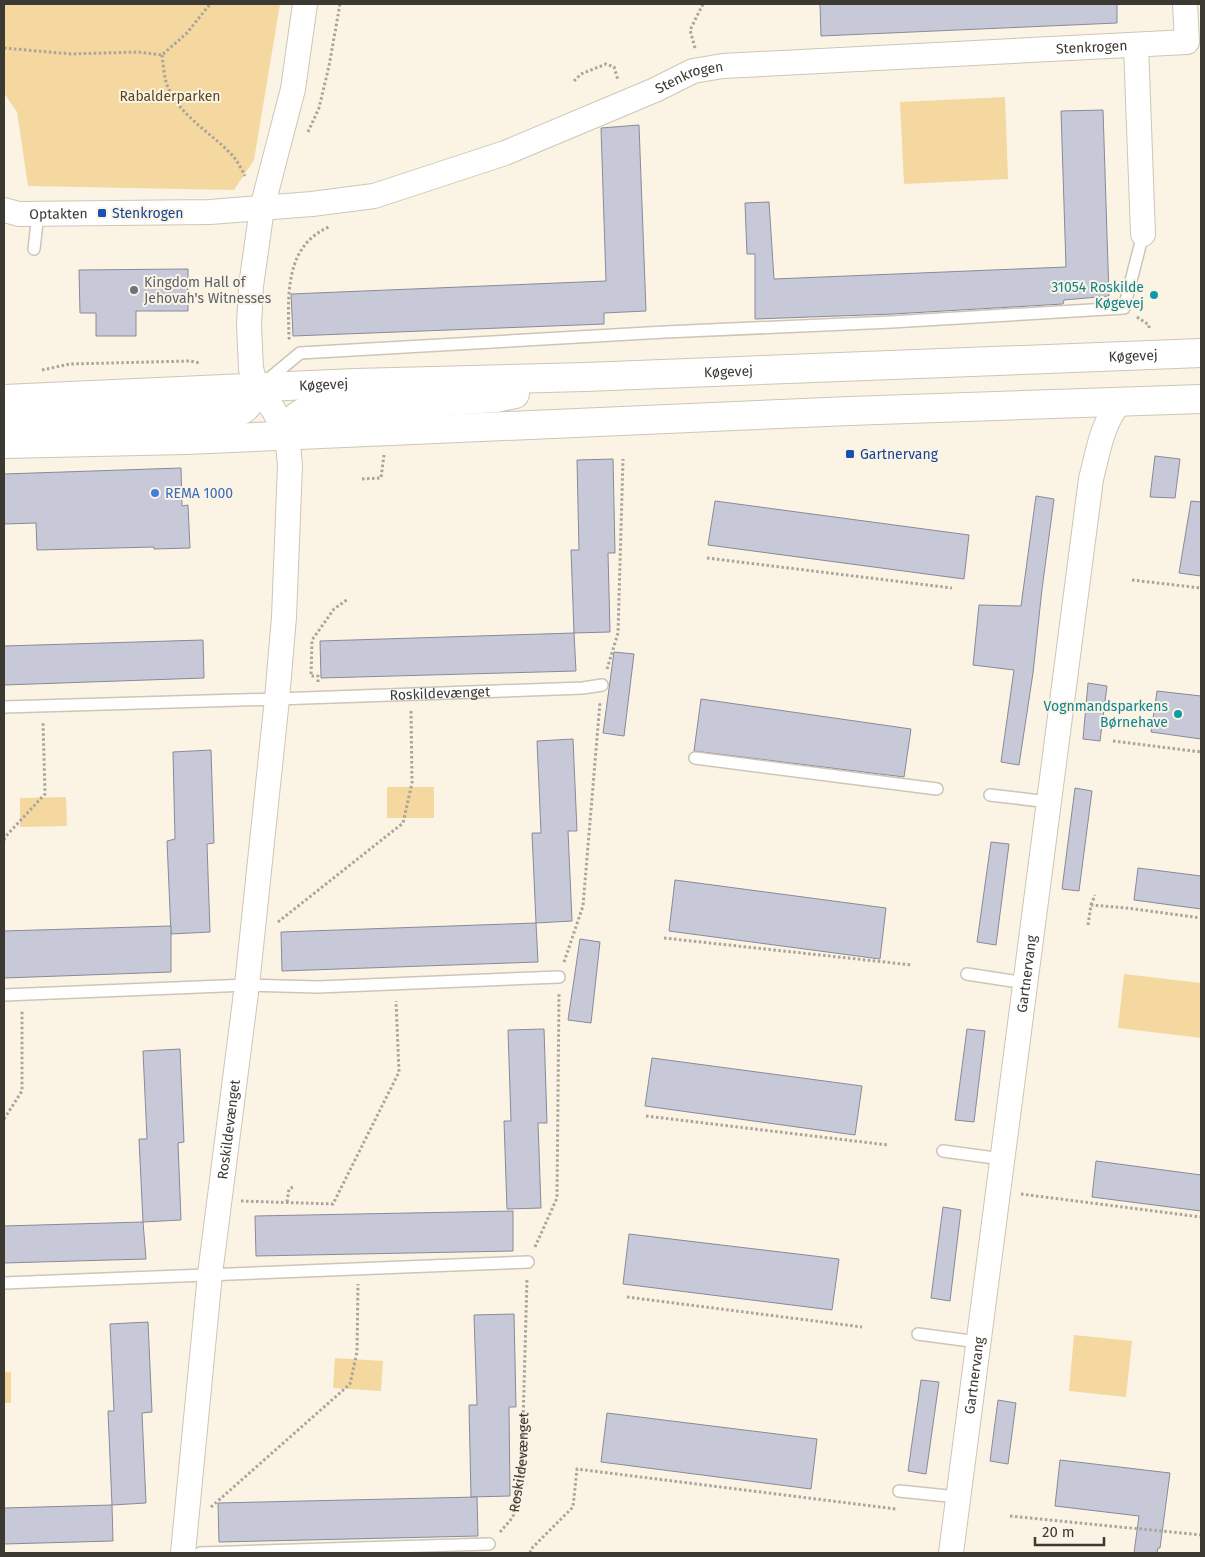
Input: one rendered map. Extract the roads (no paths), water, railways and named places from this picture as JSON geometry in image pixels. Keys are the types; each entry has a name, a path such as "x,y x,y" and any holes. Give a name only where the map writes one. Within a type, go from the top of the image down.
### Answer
{"street":[{"path":"287,435 273,409 257,389 251,369 249,325 251,286 262,208 293,89 305,4"},
{"name":"Stenkrogen","path":"262,208 374,196 505,153 693,71 733,66 1186,42 1185,4"},
{"name":"Stenkrogen","path":"1136,45 1143,234"},
{"name":"Optakten","path":"4,210 19,214 38,214 210,212 262,208"},
{"name":"Køgevej","path":"4,400 354,384 1201,353"},
{"path":"287,435 291,422 299,414 312,408 496,398 585,377"},
{"path":"4,427 57,420 237,414 250,404 257,389"},
{"path":"4,444 186,440 849,410 1201,399"},
{"name":"Gartnervang","path":"950,1553 1090,479 1106,424 1111,412 1121,401"},
{"name":"Roskildevænget","path":"183,1553 210,1274 247,985 277,699 284,617 286,534 290,488 287,435"}],"lane":[{"path":"34,250 38,214"},
{"path":"257,389 300,353 656,333 901,322 1124,308 1143,234"},
{"name":"Roskildevænget","path":"277,699 583,688 602,685"},
{"path":"4,707 277,699"},
{"path":"695,758 937,788"},
{"path":"990,795 1048,802"},
{"path":"967,974 1025,983"},
{"path":"4,995 247,985 318,987 559,977"},
{"path":"943,1151 1002,1159"},
{"path":"4,1283 528,1262"},
{"path":"918,1334 978,1342"},
{"path":"899,1490 958,1497"},
{"path":"200,1553 489,1544"}],"place":[{"name":"Stenkrogen","path":"102,213"},
{"name":"Kingdom Hall of Jehovah's Witnesses","path":"134,290"},
{"name":"31054 Roskilde Køgevej","path":"1154,295"},
{"name":"Gartnervang","path":"850,454"},
{"name":"REMA 1000","path":"155,493"},
{"name":"Vognmandsparkens Børnehave","path":"1178,714"}],"park label":[{"name":"Rabalderparken","path":"170,96"}]}
